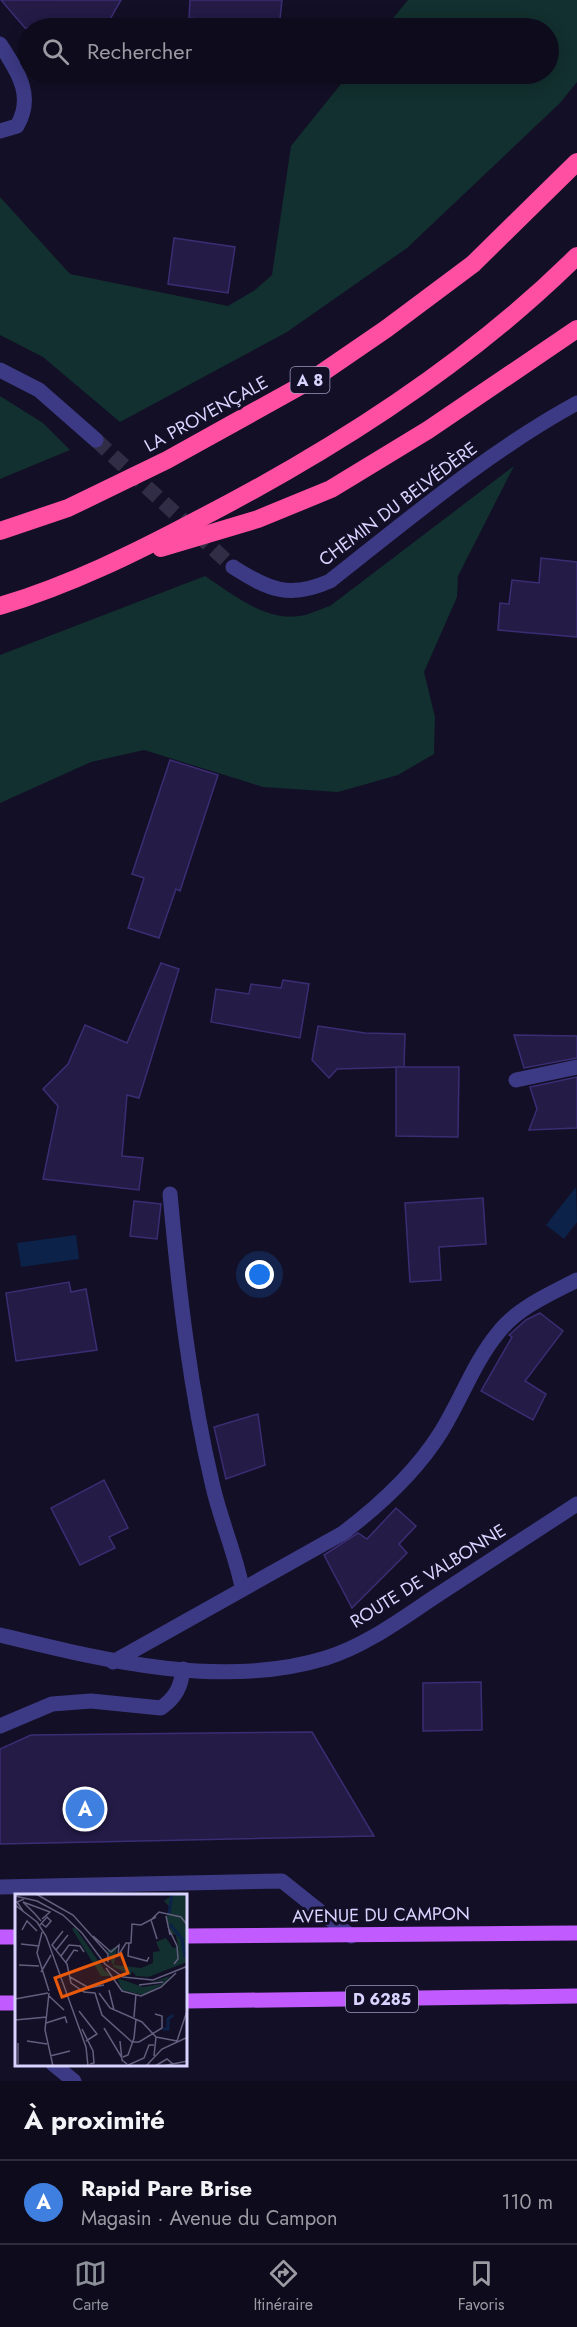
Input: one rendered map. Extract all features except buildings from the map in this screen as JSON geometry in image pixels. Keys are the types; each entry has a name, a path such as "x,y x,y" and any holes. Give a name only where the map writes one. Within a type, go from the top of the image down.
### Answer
{"highway":[{"name":"LA PROVENÇALE","path":"0,531 68,508 167,460 313,379 386,329 473,264 577,162"},
{"path":"117,562 249,494 365,425 470,348 577,256"},
{"path":"0,606 117,562 258,519 331,489 420,435 577,329"}],"main road":[{"name":"AVENUE DU CAMPON","path":"188,1936 577,1933"},
{"name":"D 6285","path":"188,2001 577,1996"}],"street":[{"path":"0,44 18,77"},
{"path":"0,131 17,126 24,113 25,90 22,84"},
{"path":"0,370 39,390 96,440"},
{"name":"CHEMIN DU BELVÉDÈRE","path":"233,567 254,581 283,591 308,590 330,581 466,476 543,421 577,403"},
{"path":"516,1080 577,1067"},
{"path":"170,1194 182,1328 213,1488 242,1587"},
{"path":"113,1662 242,1587 342,1533 370,1513 396,1487 440,1433 498,1333 530,1305 577,1280"},
{"name":"ROUTE DE VALBONNE","path":"0,1635 113,1662 183,1669 286,1668 328,1658 393,1624 577,1504"},
{"path":"0,1725 52,1704 91,1701 161,1708 173,1699 181,1684 183,1669"},
{"path":"0,1887 282,1881 351,1936"},
{"path":"55,2066 74,2081"}],"green space":[{"path":"408,0 577,0 577,82 560,103 407,248 287,332 120,422 43,357 0,335 0,197 70,274 228,306 255,290 272,275 291,146 341,84 559,84 559,18 393,18"},
{"path":"0,396 43,423 70,450 0,479"},
{"path":"514,466 458,576 457,597 424,672 435,717 434,754 398,775 338,792 263,787 144,750 91,762 0,803 0,655 205,576 249,605 273,614 299,616 314,612 330,606"}],"water":[{"path":"576,1187 577,1222 564,1239 546,1225"},
{"path":"76,1235 79,1259 21,1267 17,1243"}],"tunnel":[{"path":"96,440 233,567"}],"place":[{"name":"Rapid Pare Brise","path":"85,1809"}]}
